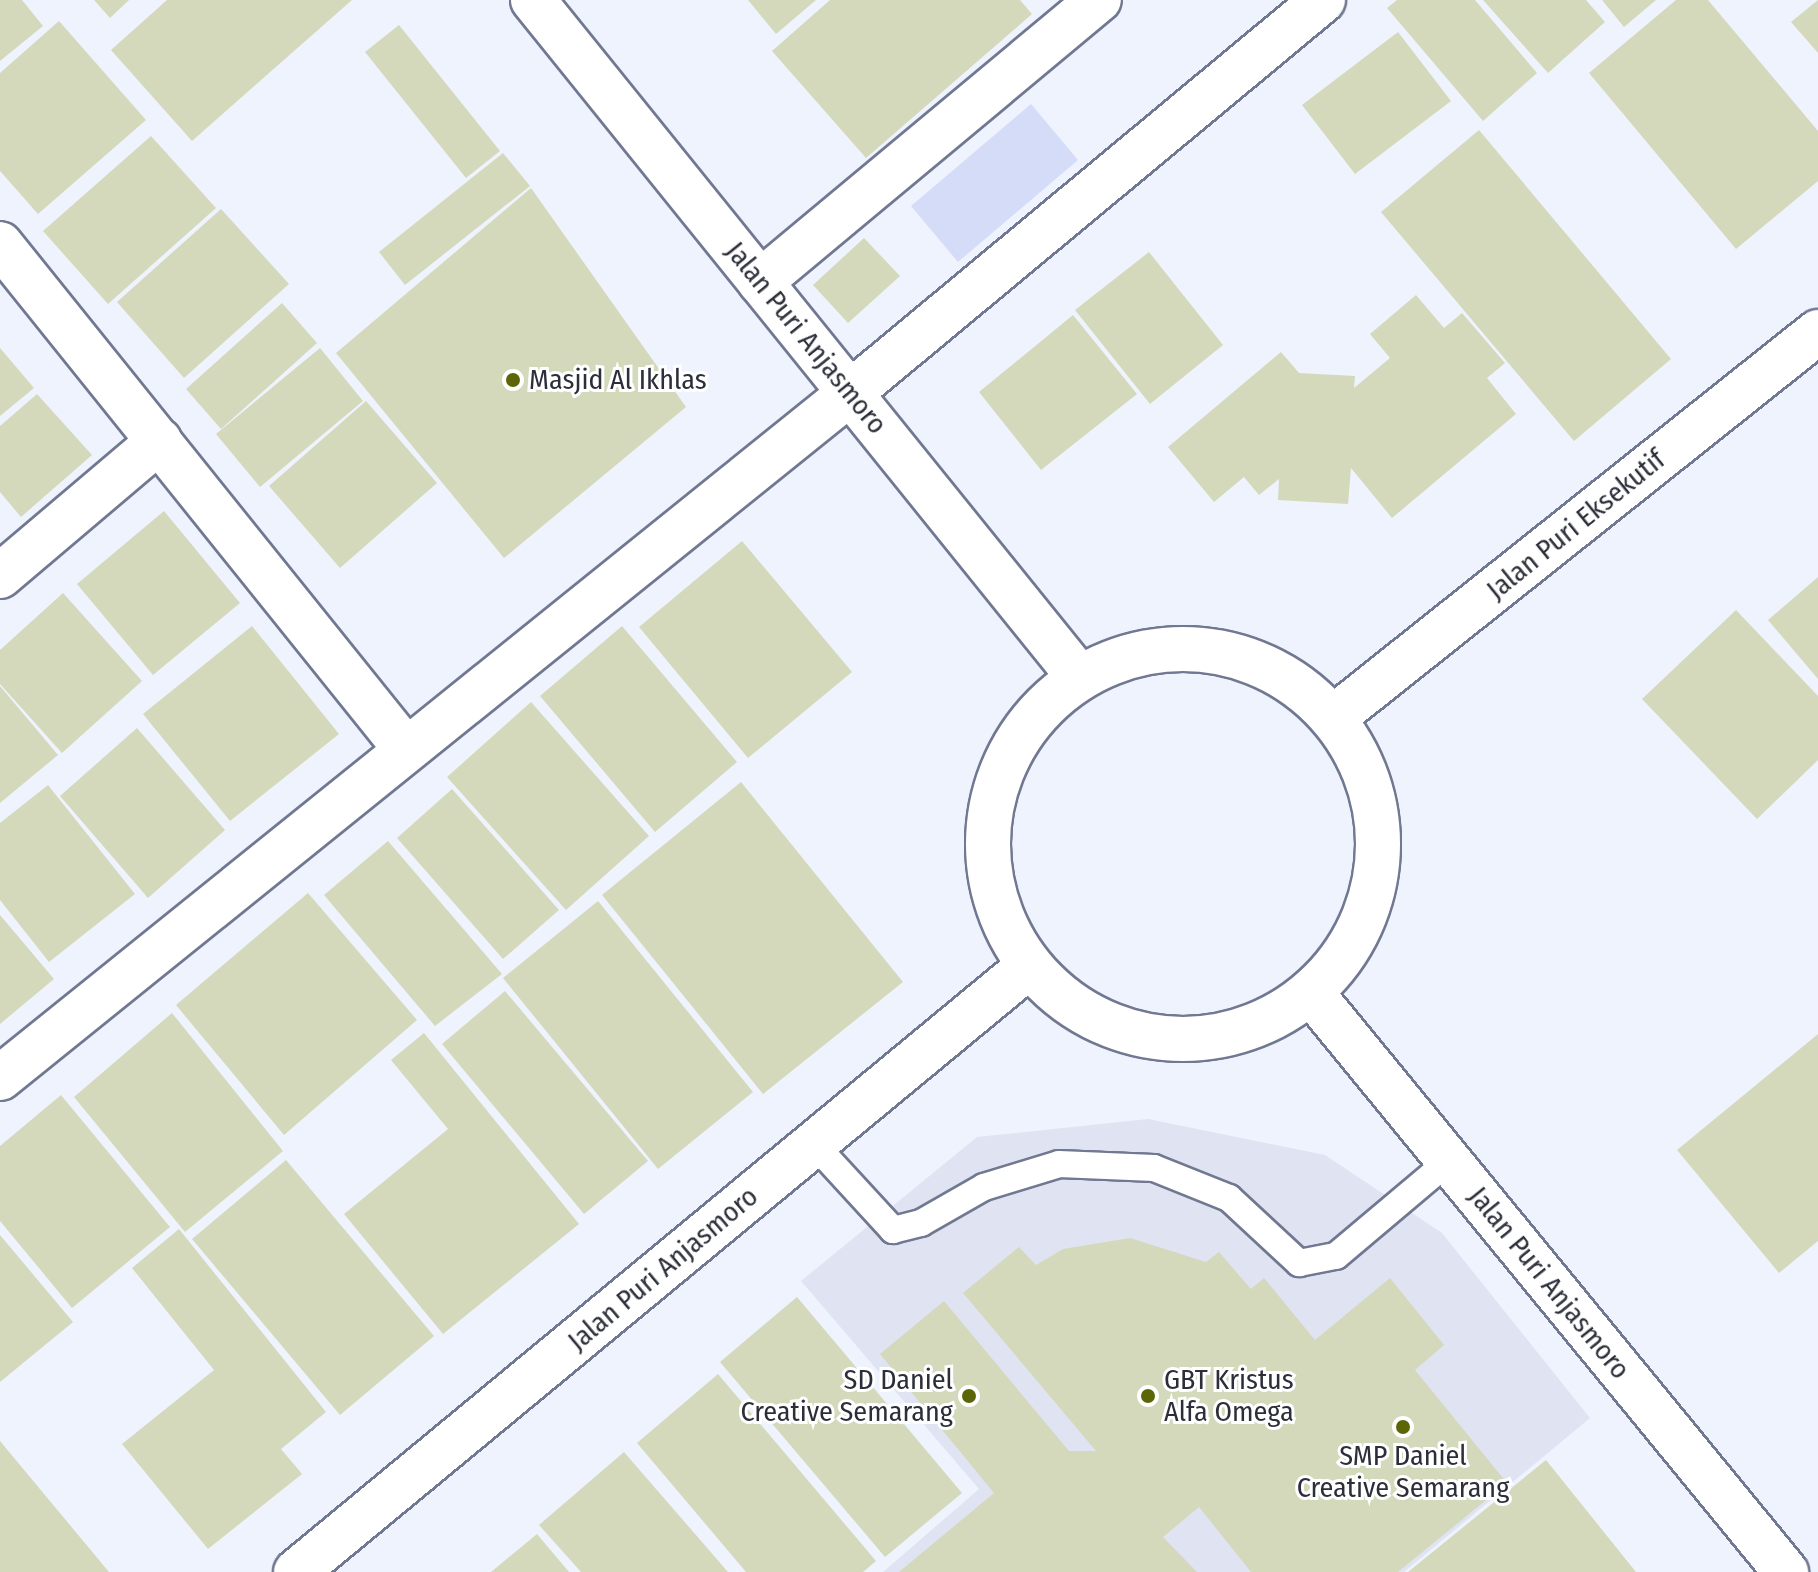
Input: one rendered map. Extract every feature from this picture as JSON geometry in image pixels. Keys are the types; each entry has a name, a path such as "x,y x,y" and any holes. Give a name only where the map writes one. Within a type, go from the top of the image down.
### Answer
{"street":[{"name":"Jalan Puri Anjasmoro","path":"533,0 1079,677"},
{"path":"760,282 1099,0"},
{"path":"0,1078 405,748 850,393 1306,5"},
{"path":"0,244 405,748"},
{"name":"Jalan Puri Eksekutif","path":"1333,718 1818,332"},
{"path":"0,576 159,441"},
{"path":"1183,648 1239,656 1291,681 1333,718 1365,771 1378,845 1374,890 1351,948 1312,994 1259,1026 1197,1040 1150,1036 1076,1009 1029,966 998,909 986,845 995,793 1028,724 1079,677 1127,656 1183,648"},
{"name":"Jalan Puri Anjasmoro","path":"296,1572 1029,966"},
{"name":"Jalan Puri Anjasmoro","path":"1312,994 1786,1572"}],"lane":[{"path":"814,1144 893,1230 921,1223 984,1187 1059,1164 1154,1168 1229,1198 1299,1263 1336,1256 1449,1161"}],"shaded area":[{"path":"1031,104 1078,160 958,262 911,206"},
{"path":"1148,1119 1325,1155 1442,1233 1590,1418 1404,1572 883,1572 979,1489 801,1281 977,1137"}],"building":[{"path":"0,0 22,0 43,26 0,61"},
{"path":"94,0 129,0 110,18"},
{"path":"167,0 352,0 192,141 111,50"},
{"path":"748,0 816,0 776,34"},
{"path":"830,0 1020,0 1032,14 866,158 772,51"},
{"path":"1397,0 1475,0 1537,73 1483,121 1387,8"},
{"path":"1483,0 1586,0 1605,22 1548,73"},
{"path":"1602,0 1656,0 1624,27"},
{"path":"1676,0 1708,0 1818,131 1818,181 1736,249 1589,73"},
{"path":"1818,0 1818,53 1791,22"},
{"path":"59,21 146,120 38,214 0,171 0,73"},
{"path":"399,25 500,151 466,178 365,52"},
{"path":"1398,32 1451,101 1355,174 1302,105"},
{"path":"1479,130 1671,359 1574,441 1381,212"},
{"path":"151,136 216,208 108,304 43,231"},
{"path":"503,153 530,186 405,285 379,252"},
{"name":"Masjid Al Ikhlas","path":"531,188 686,407 504,558 336,353"},
{"path":"221,209 289,284 184,378 117,302"},
{"path":"864,238 900,276 848,323 813,285"},
{"path":"1149,252 1223,345 1150,404 1075,310"},
{"path":"1416,295 1444,328 1462,313 1505,363 1487,378 1516,414 1392,518 1351,468 1348,504 1278,500 1279,479 1259,495 1244,477 1214,502 1168,447 1281,352 1299,373 1355,376 1354,388 1390,358 1370,334"},
{"path":"282,303 317,343 221,429 186,389"},
{"path":"1073,315 1137,394 1041,470 979,392"},
{"path":"0,348 34,388 0,416"},
{"path":"320,348 363,401 260,487 216,434"},
{"path":"37,394 92,455 21,517 0,492 0,426"},
{"path":"366,401 437,483 340,568 269,486"},
{"path":"164,511 240,603 153,675 77,584"},
{"path":"742,541 852,672 748,758 639,627"},
{"path":"1818,577 1818,679 1768,620"},
{"path":"63,593 142,681 62,753 0,684 0,650"},
{"path":"1736,610 1818,696 1818,760 1757,819 1642,699"},
{"path":"252,626 339,734 230,821 143,714"},
{"path":"622,626 737,762 655,832 540,696"},
{"path":"0,686 58,755 0,803"},
{"path":"531,702 649,836 566,910 447,777"},
{"path":"137,728 225,830 148,898 60,796"},
{"path":"741,782 903,982 763,1094 602,895"},
{"path":"48,785 135,894 49,962 0,900 0,823"},
{"path":"452,789 559,910 503,959 397,838"},
{"path":"388,841 502,974 435,1026 324,895"},
{"path":"308,893 417,1020 284,1135 176,1005"},
{"path":"598,901 753,1092 658,1169 503,978"},
{"path":"0,915 54,979 0,1024"},
{"path":"505,991 648,1161 584,1214 442,1044"},
{"path":"172,1013 283,1151 185,1232 74,1097"},
{"path":"424,1033 579,1224 443,1334 344,1214 448,1129 391,1060"},
{"path":"1818,1034 1818,1241 1779,1273 1677,1150"},
{"path":"61,1095 170,1227 72,1308 0,1221 0,1146"},
{"path":"286,1160 434,1336 340,1415 192,1239"},
{"path":"179,1229 326,1412 281,1449 302,1474 208,1549 122,1444 214,1370 132,1268"},
{"path":"0,1235 73,1322 0,1382"},
{"path":"1130,1238 1206,1262 1219,1252 1251,1289 1264,1278 1315,1340 1390,1278 1444,1345 1415,1370 1507,1483 1398,1572 1251,1572 1199,1507 1163,1537 1197,1572 899,1572 994,1493 880,1354 944,1301 1069,1451 1096,1451 963,1293 1019,1247 1036,1265 1063,1249"},
{"path":"797,1297 962,1493 885,1557 720,1362"},
{"path":"718,1374 876,1561 863,1572 746,1572 637,1443"},
{"path":"0,1441 109,1572 0,1572"},
{"path":"624,1452 728,1572 581,1572 539,1525"},
{"path":"1546,1460 1636,1572 1408,1572"},
{"path":"537,1534 569,1572 491,1572"}],"place":[{"name":"Masjid Al Ikhlas","path":"513,380"},
{"name":"SD Daniel Creative Semarang","path":"969,1396"},
{"name":"GBT Kristus Alfa Omega","path":"1148,1396"},
{"name":"SMP Daniel Creative Semarang","path":"1403,1427"}]}
